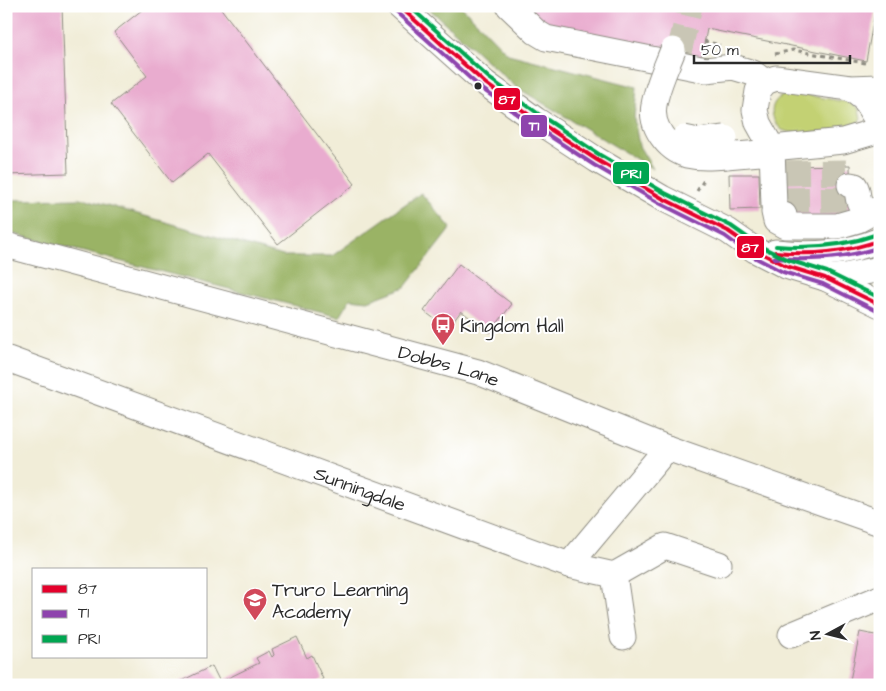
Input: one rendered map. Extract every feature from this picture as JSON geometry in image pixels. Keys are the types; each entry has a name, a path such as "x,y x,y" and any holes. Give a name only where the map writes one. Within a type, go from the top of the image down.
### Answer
{"street":[{"path":"399,6 485,83 536,120 597,160 662,198 728,231 755,250 786,266 825,278 880,305"},
{"path":"509,6 536,32 546,38 706,70 733,67 753,73 765,82"},
{"path":"679,51 654,104 653,114 657,129 670,145 686,155 708,158 758,123"},
{"path":"860,198 858,220 844,225 785,226 776,222 778,186 755,116 755,101 758,91 765,82 776,78 850,88 880,87"},
{"path":"850,88 864,99 880,125"},
{"path":"778,186 843,141 880,130"},
{"path":"725,147 760,153 778,186"},
{"path":"755,250 796,254 832,254 880,240"},
{"name":"Dobbs Lane","path":"6,245 478,372 667,448 880,523"},
{"path":"825,278 880,269"},
{"name":"Sunningdale","path":"8,359 569,565 614,575"},
{"path":"569,565 667,448"},
{"path":"623,637 614,575 665,546 719,564"},
{"path":"790,635 880,598"}],"path":[{"path":"771,54 793,50 870,64"}],"green space":[{"path":"426,6 461,6 508,54 637,87 634,118 639,146 653,169 516,87"},
{"path":"796,93 852,103 859,109 861,118 857,124 839,129 809,133 782,130 776,124 773,117 773,106 776,100 781,97"},
{"path":"421,193 451,228 405,287 368,301 350,299 339,317 6,232 6,200 86,199 283,256 332,256"}],"building":[{"path":"6,6 62,6 68,173 6,175"},
{"path":"147,6 219,6 355,184 278,244 208,154 172,183 111,104 147,76 114,32"},
{"path":"524,6 876,6 866,61 707,29 702,55 699,56 545,26"},
{"path":"850,165 851,219 784,221 784,166"},
{"path":"729,174 759,174 760,209 730,210"},
{"path":"459,264 512,304 490,333 461,311 448,329 424,311"},
{"path":"860,632 880,636 880,685 849,685"},
{"path":"297,637 307,658 312,655 323,679 318,682 319,685 173,685 212,666 220,682 259,663 256,658 269,651 272,657 274,655 272,649"}],"tunnel":[{"path":"679,52 690,6"},
{"path":"784,173 850,172"},
{"path":"784,200 850,199"}],"transit line":[{"name":"87","path":"399,6 485,83 536,120 597,160 662,198 728,231 755,250 786,266 825,278 880,305"},
{"name":"PR1","path":"409,6 489,78 600,155 665,193 731,226 758,245 788,260 827,272 880,298"},
{"name":"T1","path":"395,11 481,88 594,165 659,203 725,236 752,256 783,272 823,284 877,311"},
{"name":"PR1","path":"776,246 827,246 878,234"},
{"name":"87","path":"775,252 828,252 854,248 880,240"},
{"name":"T1","path":"774,258 841,257 880,247"}],"place":[{"name":"Kingdom Hall","path":"443,346"},
{"name":"Truro Learning Academy","path":"255,621"}]}
